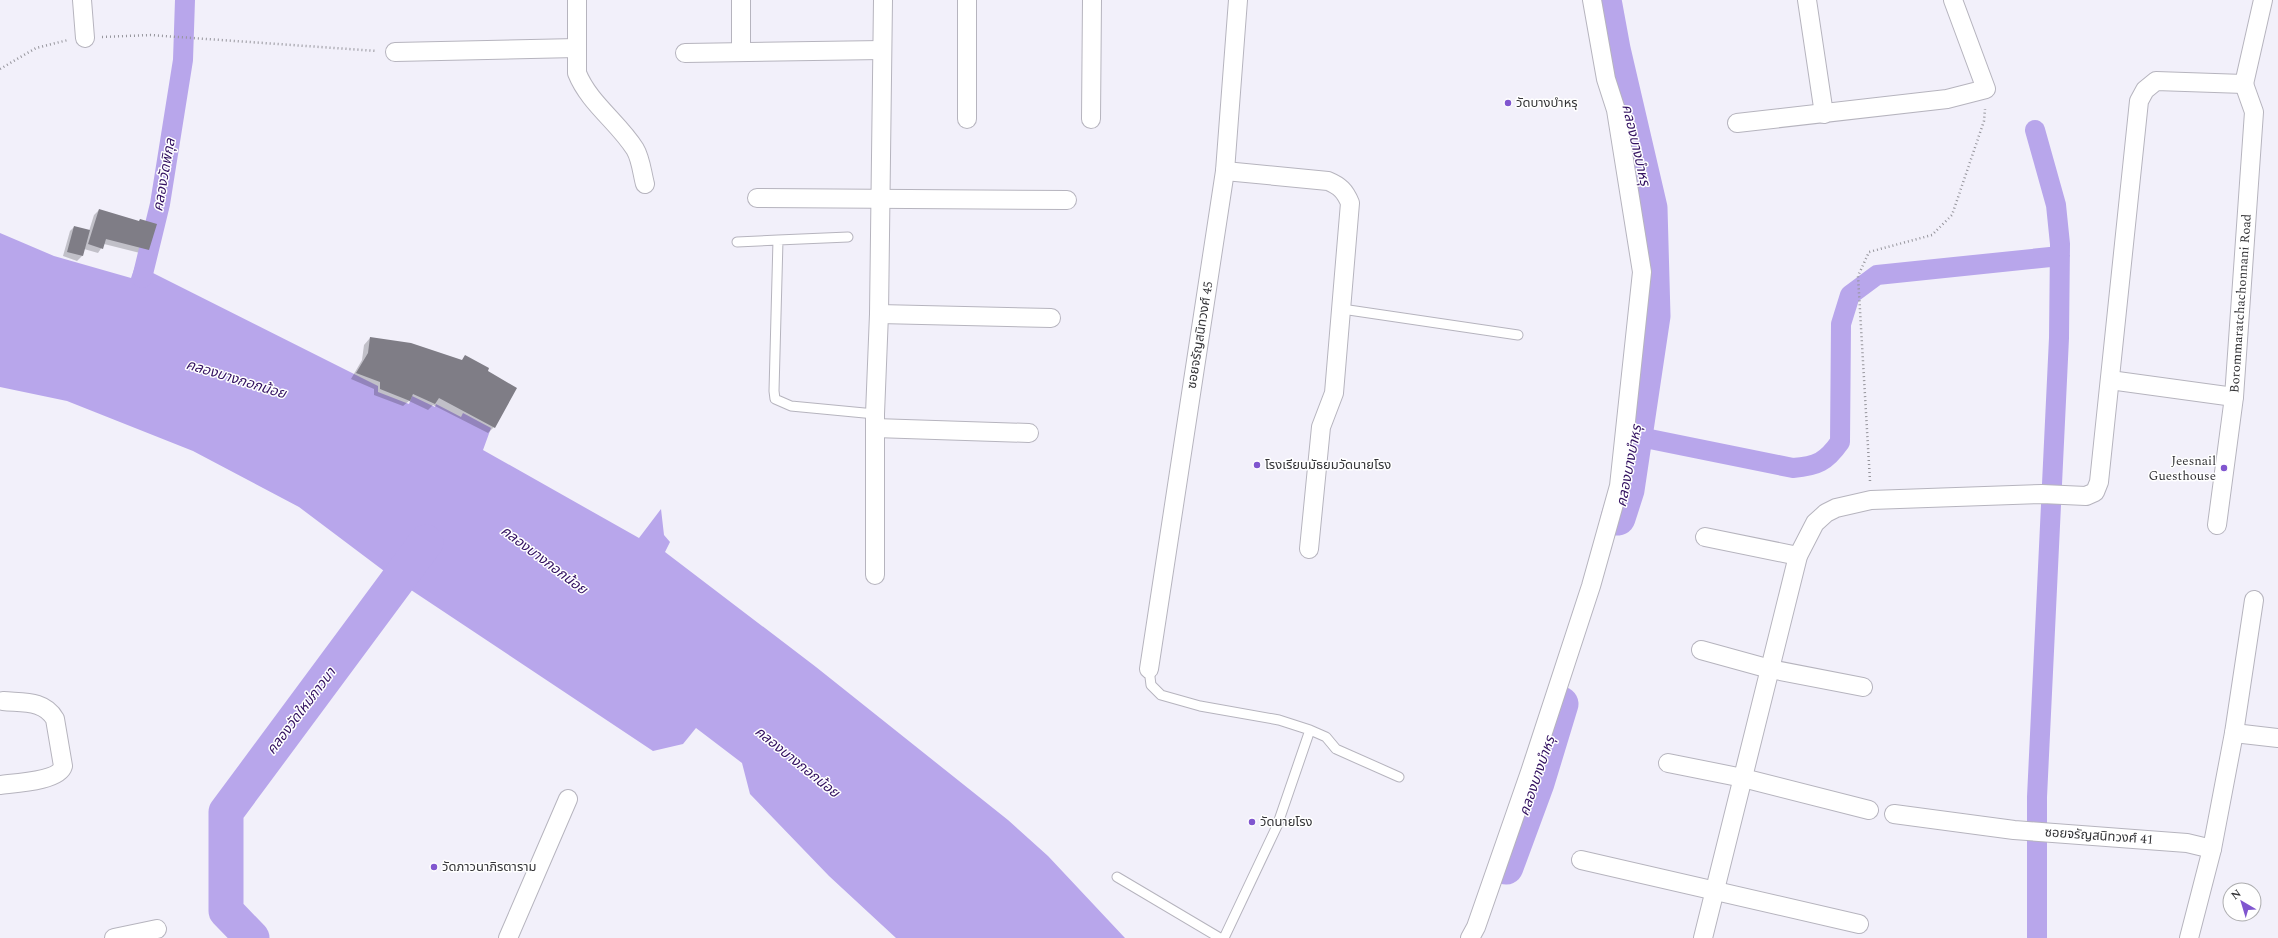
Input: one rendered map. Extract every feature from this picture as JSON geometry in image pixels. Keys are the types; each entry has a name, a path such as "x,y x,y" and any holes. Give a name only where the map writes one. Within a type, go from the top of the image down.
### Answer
{"street":[{"path":"82,0 85,38"},
{"path":"577,0 577,73 581,84 635,149 645,184"},
{"path":"741,0 741,51"},
{"path":"875,575 875,421 879,314 879,200 883,0"},
{"path":"967,0 967,119"},
{"path":"1091,119 1092,0"},
{"name":"ซอยจรัญสนิทวงศ์ 45","path":"1149,669 1225,171 1238,0"},
{"path":"1470,938 1476,927 1538,750 1591,586 1620,478 1642,272 1616,110 1606,79 1592,0"},
{"path":"1807,0 1824,114"},
{"path":"1737,123 1946,99 1986,89 1953,0"},
{"path":"1703,938 1798,556 1815,523 1826,513 1836,508 1871,500 2042,494 2086,496 2095,492 2099,482 2138,101 2145,90 2156,81 2244,84 2263,0"},
{"path":"395,52 577,48"},
{"path":"685,53 882,50"},
{"name":"Borommaratchachonnani Road","path":"2218,524 2234,397 2254,112 2244,84"},
{"path":"1225,171 1316,178 1328,181 1338,185 1345,192 1350,203 1334,393 1321,427 1309,550"},
{"path":"757,198 879,200 1067,200"},
{"path":"879,314 1051,318"},
{"path":"2110,380 2234,397"},
{"path":"875,421 1029,433"},
{"path":"1705,537 1798,556"},
{"path":"2189,938 2212,848 2234,733 2254,600"},
{"path":"1701,650 1770,669 1863,687"},
{"path":"0,785 47,778 57,774 61,771 63,766 55,719 51,712 40,704 3,701"},
{"path":"2234,733 2278,738"},
{"path":"1668,763 1743,778 1870,810"},
{"path":"508,938 568,799"},
{"name":"ซอยจรัญสนิทวงศ์ 41","path":"1894,814 2014,830 2188,843 2212,848"},
{"path":"1582,860 1859,924"},
{"path":"114,938 157,929"}],"lane":[{"path":"737,242 848,237"},
{"path":"778,240 773,378 775,399 791,406 875,421"},
{"path":"1342,309 1518,334"},
{"path":"1149,669 1151,685 1161,695 1200,706 1278,720 1310,730 1326,737 1336,749 1398,777"},
{"path":"1224,938 1277,826 1310,730"},
{"path":"1117,877 1220,938"}],"path":[{"path":"0,69 36,48 64,40 85,38 150,36 395,52"},
{"path":"1871,500 1858,276 1869,252 1932,235 1952,215 1984,121 1986,89"}],"water":[{"name":"คลองบางกอกน้อย","path":"0,233 54,256 131,278 141,250 153,253 149,271 378,386 378,392 409,404 412,396 435,407 436,404 461,417 463,413 491,428 483,450 639,538 661,509 664,535 670,542 665,552 816,667 1008,820 1048,856 1125,938 896,938 829,876 750,794 742,763 696,728 683,744 653,751 396,580 299,507 193,451 67,401 0,387"}],"building":[{"path":"99,209 139,221 140,219 157,224 149,250 106,239 103,249 88,244"},
{"path":"74,226 90,230 83,256 67,252"},
{"path":"370,337 411,343 462,360 465,355 489,368 488,371 517,388 495,428 439,398 435,404 413,394 410,401 380,389 380,382 356,373 368,353"}],"waterway":[{"name":"คลองวัดพิกุล","path":"142,278 160,204 183,60 185,0"},
{"name":"คลองบางบำหรุ","path":"1604,0 1613,49 1650,208 1653,316 1627,490 1618,518"},
{"path":"2035,130 2056,205 2060,244 2059,338 2037,797 2037,938"},
{"path":"1635,436 1793,468 1808,466 1820,462 1830,454 1840,442 1841,324 1850,295 1877,275 2060,256"},
{"name":"คลองวัดใหม่ภาวนา","path":"252,938 226,911 226,812 426,542"},
{"name":"คลองบางบำหรุ","path":"1506,867 1537,783 1561,704"}],"place":[{"name":"วัดบางบำหรุ","path":"1508,103"},
{"name":"โรงเรียนมัธยมวัดนายโรง","path":"1257,465"},
{"name":"Jeesnail Guesthouse","path":"2224,468"},
{"name":"วัดนายโรง","path":"1252,822"},
{"name":"วัดภาวนาภิรตาราม","path":"434,867"}]}
